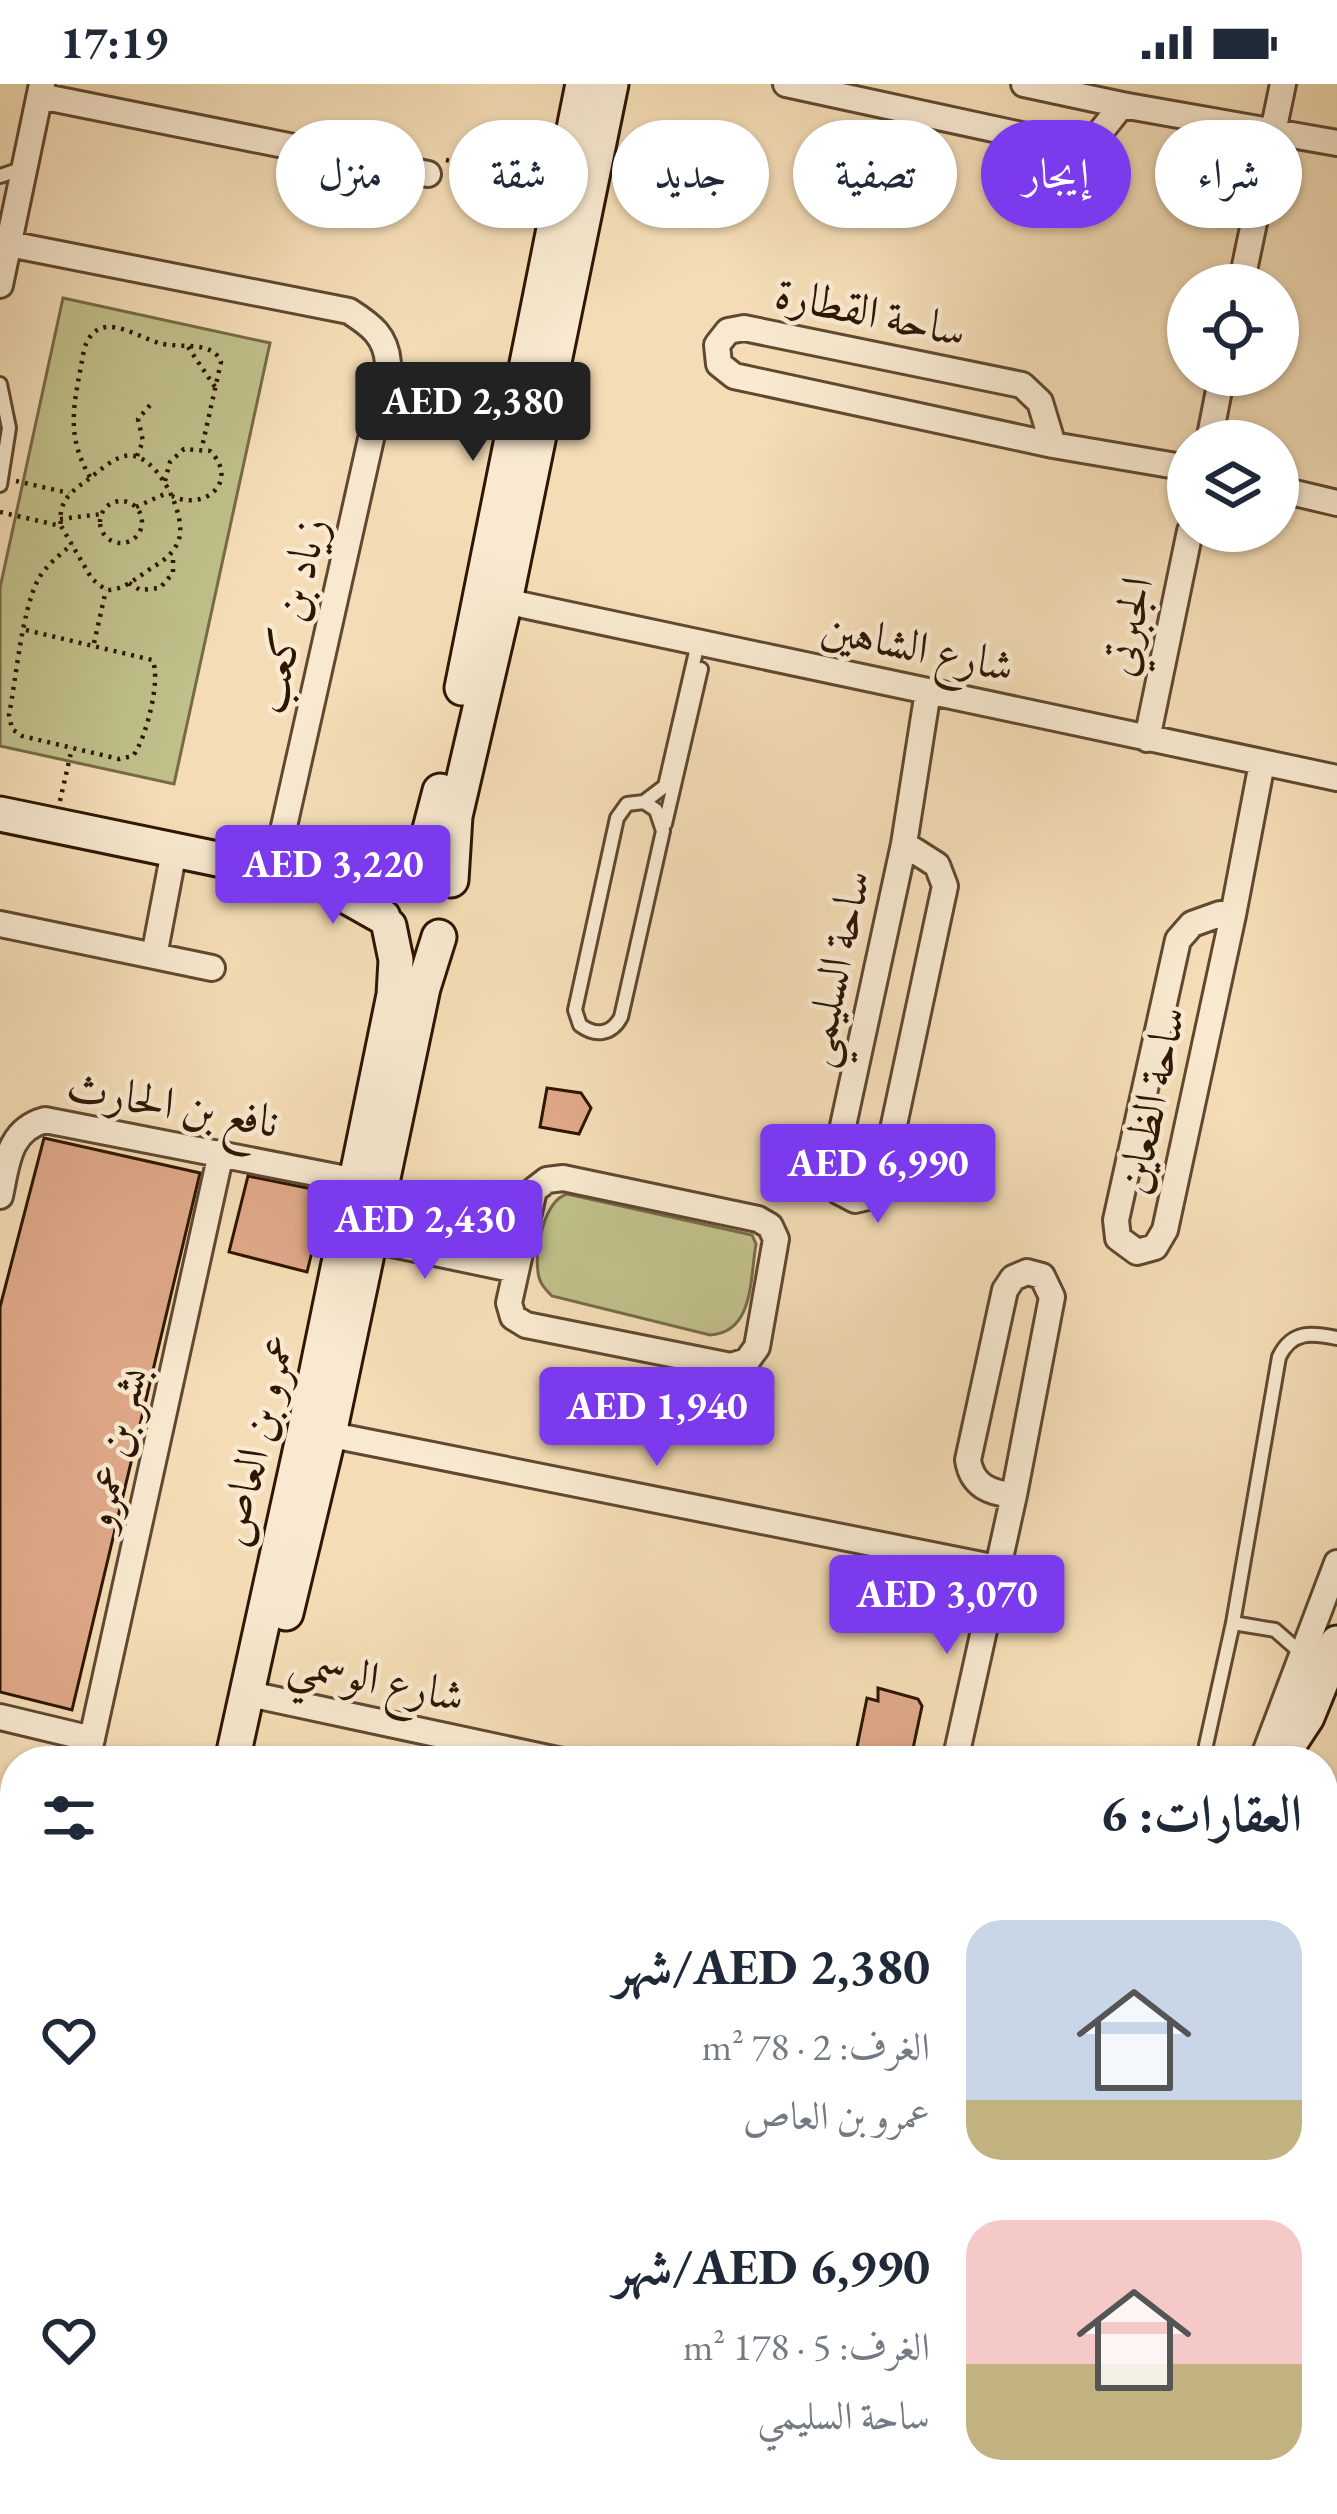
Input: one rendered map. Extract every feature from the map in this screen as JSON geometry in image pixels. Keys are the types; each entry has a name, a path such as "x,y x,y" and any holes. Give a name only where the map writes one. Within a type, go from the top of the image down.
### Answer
{"street":[{"path":"576,120 583,84"},
{"path":"386,921 382,896 433,821 493,599 611,84"},
{"path":"786,84 1072,146 1094,140 1122,105"},
{"path":"1024,84 1206,120"},
{"path":"1276,120 1283,84"},
{"path":"0,285 41,90 428,174"},
{"path":"1302,137 1337,143"},
{"path":"314,879 386,921 406,940 439,937 458,911 452,880 455,816 556,228"},
{"path":"1245,264 1253,228"},
{"name":"زياد بن كعب","path":"9,244 349,311 378,332 387,348 388,363 274,871"},
{"name":"ساحة القطارة","path":"1054,445 1040,402 1022,386 744,328 728,331 717,345 719,364 734,376 1054,445 1167,464"},
{"path":"1299,494 1337,503"},
{"name":"الجبرتي","path":"1147,739 1186,552"},
{"name":"شارع الشاهين","path":"493,599 1337,778"},
{"name":"ساحة السليمي","path":"904,844 937,865 945,886 882,1181 872,1196 855,1200 838,1191 833,1172 904,844 928,691"},
{"name":"ساحة الظعاين","path":"1233,916 1220,914 1197,921 1178,940 1116,1220 1121,1243 1137,1252 1155,1247 1165,1230 1233,916 1262,763"},
{"path":"0,814 314,879 434,866 452,880"},
{"path":"154,956 175,851"},
{"name":"عمرو بن العاص","path":"369,1183 396,978 386,921"},
{"path":"0,924 212,968"},
{"name":"عمرو بن العاص","path":"237,1746 256,1695 369,1183 439,937"},
{"name":"نافع بن الحارث","path":"0,1196 14,1140 27,1126 45,1120 369,1183"},
{"name":"بشر بن عمرو","path":"90,1746 221,1153"},
{"path":"555,1178 758,1219 770,1226 776,1239 757,1347 740,1365 526,1325 510,1310 516,1270 534,1190 555,1178"},
{"path":"358,1237 516,1270"},
{"path":"959,1746 1015,1495 1052,1297 1042,1276 1027,1272 1013,1278 1005,1290 968,1460 980,1486 1015,1495"},
{"path":"317,1432 998,1568"},
{"path":"1267,1746 1337,1563"},
{"path":"1288,1746 1307,1717 1337,1643"},
{"path":"1316,1746 1337,1676"},
{"name":"عمرو بن العاص","path":"254,1746 256,1695"},
{"name":"شارع الوسمي","path":"256,1695 473,1746"},
{"path":"0,1718 78,1746"}],"lane":[{"path":"0,176 25,167"},
{"path":"0,385 9,428 1,481"},
{"path":"702,643 621,1017 608,1031 590,1031 577,1021 575,1004 616,818 626,804 644,802 665,786 702,643"},
{"path":"644,802 656,810 663,831"},
{"path":"1206,1745 1233,1623 1279,1357 1287,1343 1300,1335 1337,1338"},
{"path":"1233,1623 1275,1630 1304,1657"}],"path":[{"path":"428,174 443,160 449,161"},
{"path":"90,477 72,430 86,340 100,327 120,326 155,342 211,348 219,354 202,447"},
{"path":"188,347 215,388"},
{"path":"137,456 143,441 139,419 151,404"},
{"path":"106,590 92,579 61,522 69,493 122,456 137,456 149,463 169,492 190,502 217,491 222,465 202,447"},
{"path":"129,583 147,591 166,584 173,573 172,553 181,526 166,471 176,454 202,447"},
{"path":"1,481 69,493"},
{"path":"0,512 61,522 102,514 117,501 136,507 169,492"},
{"path":"102,514 105,536 125,543 142,528 136,507"},
{"path":"26,630 147,657 155,664 157,677 141,744 133,756 123,759 22,736 10,724 26,630 39,577 72,544"},
{"path":"106,590 129,583 172,553"},
{"path":"94,645 106,590"},
{"path":"54,825 72,748"}],"green space":[{"path":"63,298 270,343 174,784 0,746 0,588"},
{"path":"567,1194 752,1235 756,1244 750,1287 735,1325 710,1335 552,1296 539,1276 540,1239 552,1206"}],"building":[{"path":"547,1088 581,1093 591,1108 579,1134 540,1127"},
{"path":"44,1138 200,1173 72,1710 0,1692 0,1307"},
{"path":"248,1176 327,1192 307,1272 229,1252"},
{"path":"878,1688 918,1699 922,1706 914,1746 857,1746 867,1698 878,1701"}]}
